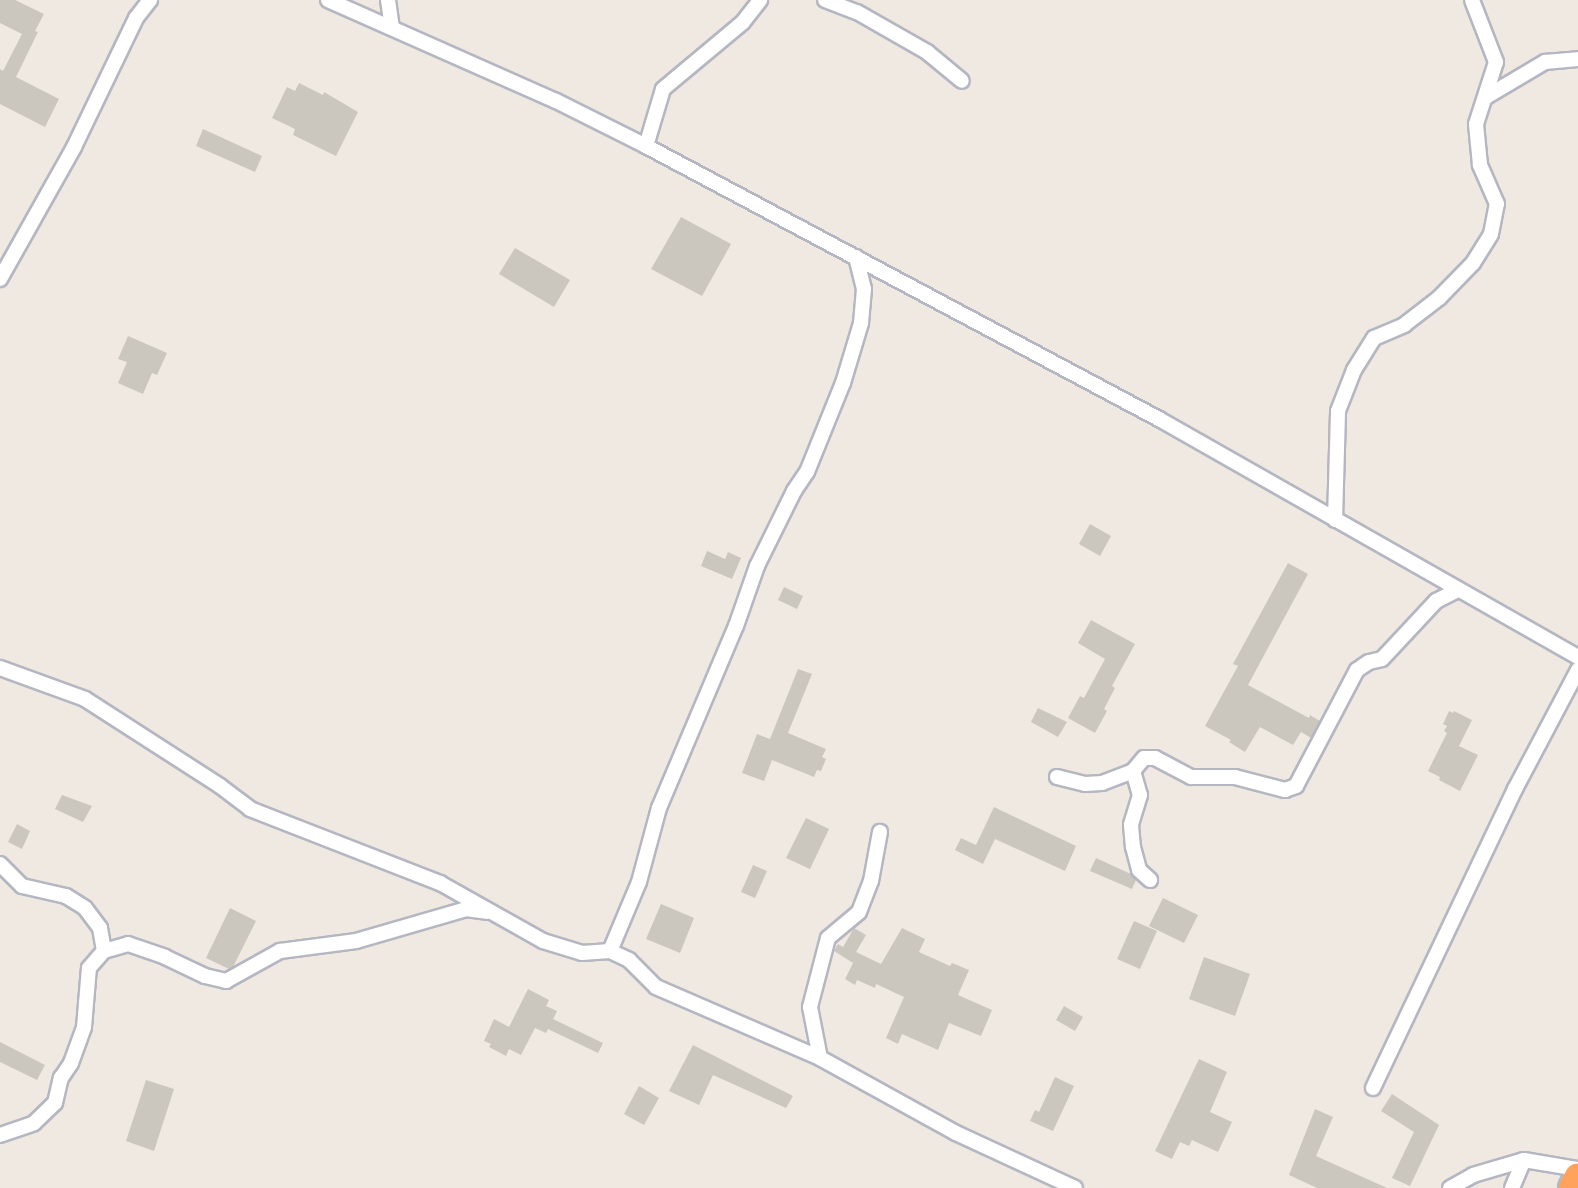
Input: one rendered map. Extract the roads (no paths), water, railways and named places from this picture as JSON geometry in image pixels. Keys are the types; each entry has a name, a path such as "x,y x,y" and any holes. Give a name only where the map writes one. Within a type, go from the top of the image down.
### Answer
{"highway":[{"path":"1572,1188 1578,1176"}],"street":[{"path":"0,279 74,147 136,18 150,0"},
{"path":"328,0 556,101 646,146 1148,413 1578,657"},
{"path":"388,0 392,27"},
{"path":"646,146 663,89 743,22 760,0"},
{"path":"825,0 857,12 927,52 962,81"},
{"path":"1335,520 1338,411 1354,370 1374,338 1404,325 1439,298 1473,263 1491,234 1497,204 1480,165 1476,124 1496,62 1474,4"},
{"path":"1486,97 1545,62 1578,59"},
{"path":"610,951 639,882 659,808 736,626 757,566 794,491 807,472 843,383 861,322 864,289 856,257"},
{"path":"1057,777 1085,784 1102,783 1133,771 1144,758 1155,758 1191,777 1235,777 1285,790 1296,786 1357,670 1369,662 1382,659 1436,601 1458,590"},
{"path":"0,668 85,699 202,774 250,809 440,883 543,941 582,953 610,951 629,960 656,987 820,1058 956,1133 1075,1188"},
{"path":"1373,1088 1515,789 1578,669"},
{"path":"1133,771 1140,795 1131,825 1134,847 1139,870 1149,880"},
{"path":"820,1058 810,1007 828,938 859,912 871,881 880,831"},
{"path":"0,864 22,886 66,896 85,908 100,928 104,951"},
{"path":"0,1135 34,1123 55,1103 61,1078 71,1063 84,1027 90,968 104,951 128,944 205,976 226,981 280,951 356,941 466,909 498,914"},
{"path":"1450,1188 1473,1175 1524,1160 1578,1169"},
{"path":"1512,1188 1524,1160"}]}
